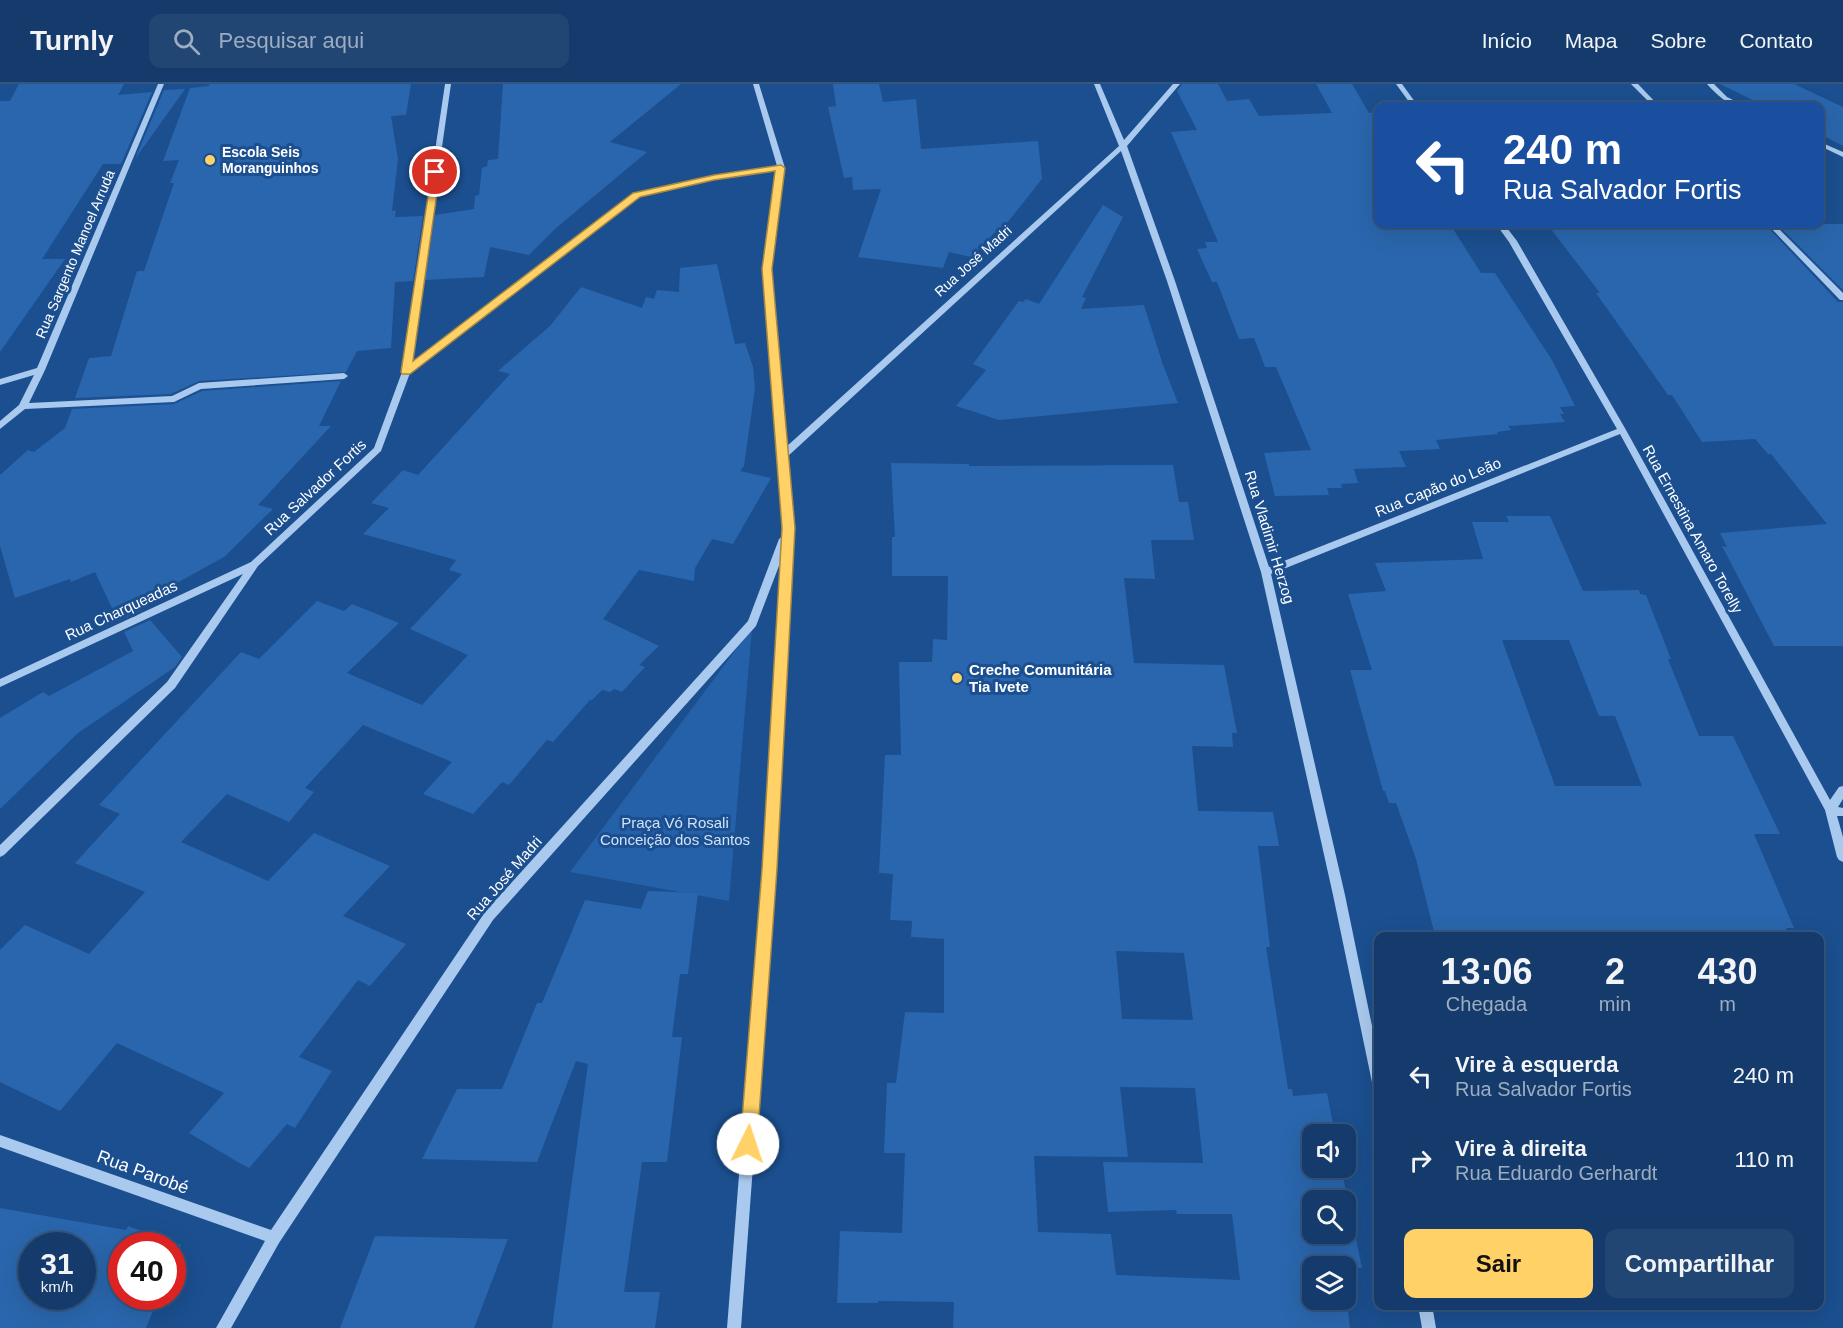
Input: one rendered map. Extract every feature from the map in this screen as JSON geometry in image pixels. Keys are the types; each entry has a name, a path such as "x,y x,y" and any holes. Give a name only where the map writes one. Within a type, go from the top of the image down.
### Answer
{"street":[{"name":"Rua Sargento Manoel Arruda","path":"0,426 23,406 41,370 161,84"},
{"name":"Rua Salvador Fortis","path":"0,852 171,686 255,564 378,449 406,372 448,84"},
{"path":"734,1328 769,869 788,528 767,269 781,168 756,84"},
{"name":"Rua Vladimir Herzog","path":"1097,84 1123,146 1171,280 1266,572 1339,895 1374,1064"},
{"name":"Rua José Madri","path":"783,455 1123,146 1177,84"},
{"path":"1399,84 1412,102"},
{"path":"1634,84 1652,102"},
{"path":"1710,84 1725,98 1734,102"},
{"path":"1824,146 1843,155"},
{"path":"406,372 637,195 714,178 781,168"},
{"name":"Rua Ernestina Amaro Torelly","path":"1503,228 1622,430 1830,810 1843,857"},
{"path":"1774,228 1843,298"},
{"path":"1831,285 1843,285"},
{"path":"0,382 41,370"},
{"path":"23,406 174,399 199,386 344,376"},
{"name":"Rua Capão do Leão","path":"1266,572 1622,430"},
{"name":"Rua José Madri","path":"223,1328 274,1238 489,916 752,623 788,528"},
{"name":"Rua Charqueadas","path":"0,683 255,564"},
{"path":"1843,790 1830,810 1843,812"},
{"name":"Rua Parobé","path":"0,1141 274,1238"},
{"path":"1426,1310 1429,1328"}],"green space":[{"name":"Praça Vó Rosali Conceição dos Santos","path":"752,628 729,901 570,872"}],"building":[{"path":"19,84 124,84 118,95 152,92 121,164 103,164 42,259 65,259 0,352 0,101 10,101"},
{"path":"209,84 411,84 406,115 391,116 398,159 392,211 396,210 395,217 423,216 413,281 395,282 391,348 357,351 346,372 199,381 171,394 75,398 89,358 111,356 137,271 144,271 174,183 170,183 179,160 163,161 190,88 209,86"},
{"path":"503,84 681,84 610,142 647,152 556,228 529,255 490,247 484,277 425,280 435,215 474,209 475,196 479,195 482,168 487,166 488,160 498,159"},
{"path":"833,84 879,84 883,102 916,99 921,149 1038,141 1042,179 1003,228 1000,227 971,257 949,252 943,268 858,257 881,189 853,190 852,177 844,178 828,107 836,106"},
{"path":"1182,84 1218,84 1227,101 1249,99 1259,116 1332,113 1316,84 1352,84 1369,113 1374,112 1374,228 1453,228 1481,273 1495,273 1552,360 1575,406 1560,407 1564,414 1560,414 1565,422 1508,426 1511,430 1497,432 1498,434 1436,440 1440,449 1399,451 1406,467 1354,469 1358,483 1341,484 1342,488 1327,488 1329,495 1275,496 1264,453 1311,450 1276,367 1265,367 1254,338 1239,339 1217,282 1212,282 1197,249 1207,248 1205,242 1218,242 1171,132 1197,130 1177,91"},
{"path":"1720,84 1794,84 1843,107 1843,146 1824,136 1824,102 1757,102"},
{"path":"185,89 135,159 164,90"},
{"path":"1103,205 1123,217 1082,297 1086,298 1081,309 1144,305 1178,403 999,420 956,406 986,370 973,364 1019,301 1023,302 1026,299 1039,304"},
{"path":"1824,224 1843,224 1843,290 1781,228 1824,228"},
{"path":"1550,228 1769,228 1838,302 1843,302 1843,646 1774,646 1722,546 1727,547 1720,533 1827,524 1771,454 1768,454 1755,439 1702,442 1672,395 1668,395 1596,293 1600,293"},
{"path":"717,264 735,344 745,343 753,367 755,388 744,466 740,471 771,478 733,544 712,539 695,568 694,581 639,570 603,619 659,646 639,665 645,667 622,692 614,689 610,692 602,690 590,700 553,742 547,740 509,785 502,782 473,814 423,794 452,762 363,725 305,788 314,792 289,822 227,794 181,842 268,881 314,833 390,866 343,916 406,944 370,986 358,980 299,1057 332,1071 295,1128 287,1124 249,1168 189,1133 224,1093 117,1043 60,1111 0,1082 0,950 25,925 89,954 145,892 75,863 120,814 99,805 241,652 259,659 317,601 344,611 352,604 399,623 347,673 422,705 468,655 410,629 462,574 449,570 456,560 363,534 389,508 371,503 403,470 418,475 510,374 498,371 550,326 581,287 642,308 646,297 654,299 657,290 679,292 680,268"},
{"path":"341,381 319,426 331,426 258,505 273,509 224,557 137,605 142,610 118,621 95,572 71,582 70,579 15,598 0,546 0,475 28,450 34,452 65,428 72,409 174,404 202,391"},
{"path":"891,463 969,464 969,466 1173,465 1179,502 1188,502 1194,540 1151,540 1155,579 1124,578 1134,663 1224,665 1237,733 1232,733 1233,747 1192,746 1198,811 1273,812 1279,846 1258,846 1270,947 1266,947 1288,1089 1292,1089 1293,1096 1327,1093 1333,1124 1302,1124 1302,1178 1343,1178 1346,1190 1302,1190 1302,1244 1356,1244 1356,1239 1362,1268 1356,1268 1356,1256 1302,1256 1302,1310 1348,1310 1350,1328 953,1328 954,1302 837,1303 840,1231 902,1233 905,1153 884,1153 887,1083 896,1083 905,1012 944,1013 944,939 911,937 912,921 890,920 893,874 879,873 885,755 901,755 899,662 932,662 933,639 947,640 948,576 892,576 892,537 895,537","holes":["1116,951 1184,953 1193,1020 1122,1019","1120,1087 1195,1088 1203,1163 1103,1162 1108,1212 1176,1210 1177,1214 1232,1214 1240,1280 1116,1275 1111,1234 1038,1232 1034,1156 1128,1157"]},
{"path":"1506,516 1550,516 1583,591 1639,590 1640,594 1646,595 1671,659 1668,659 1699,736 1733,736 1780,834 1754,834 1794,928 1786,928 1788,932 1434,932 1416,859 1396,803 1389,803 1383,791 1350,670 1372,670 1348,594 1386,591 1375,563 1483,559 1472,522 1509,522","holes":["1502,640 1569,640 1599,716 1615,716 1642,786 1555,786"]},
{"path":"150,620 182,657 175,667 78,733 0,809 0,718 43,692 49,696 133,651 124,632"},
{"path":"648,891 698,893 688,974 680,974 672,1037 682,1037 667,1162 642,1162 624,1292 660,1292 655,1328 552,1328 588,1064 576,1061 537,1162 422,1159 457,1089 502,1089 537,1003 542,1003 585,900 641,909"},
{"path":"0,1208 126,1230 128,1226 145,1232 108,1232 108,1310 153,1310 146,1328 0,1328"},
{"path":"375,1236 508,1239 474,1328 340,1328"}],"place":[{"name":"Escola Seis Moranguinhos","path":"210,160"},
{"name":"Creche Comunitária Tia Ivete","path":"957,678"}],"route":[{"path":"435,172 406,372 637,195 714,178 781,168 767,269 788,528 769,869 748,1144"}]}
